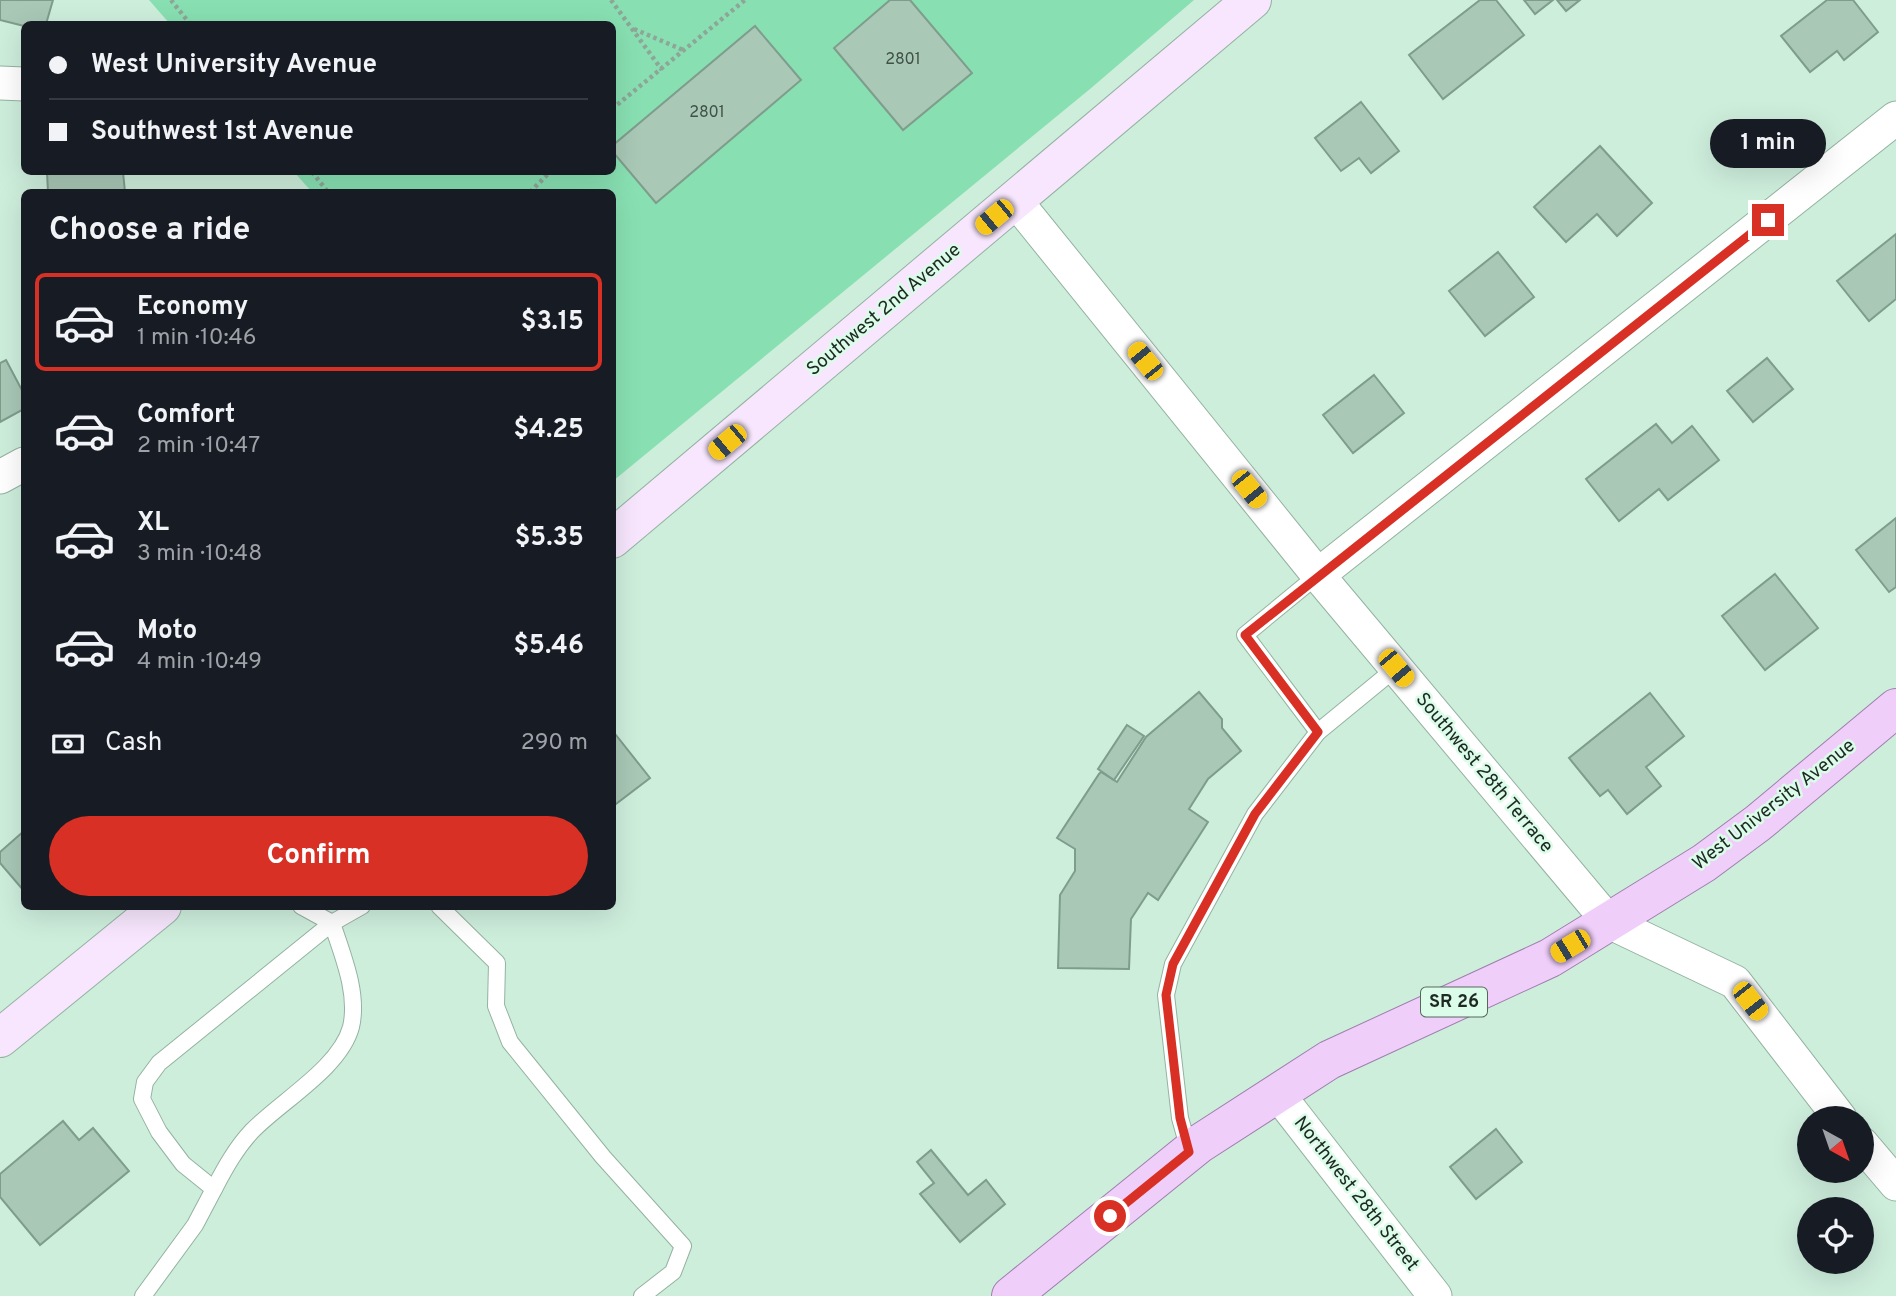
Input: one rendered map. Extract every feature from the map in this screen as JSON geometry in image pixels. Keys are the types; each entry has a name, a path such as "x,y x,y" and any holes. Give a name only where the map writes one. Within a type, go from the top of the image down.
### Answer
{"main road":[{"name":"Southwest 2nd Avenue","path":"616,536 1252,0"},
{"name":"West University Avenue","path":"1011,1296 1189,1152 1329,1060 1550,958 1704,863 1758,823 1896,708"},
{"path":"3,1029 157,910"}],"street":[{"path":"0,83 21,84"},
{"path":"1318,575 1896,118"},
{"name":"Southwest 28th Terrace","path":"1015,200 1318,575 1609,922"},
{"path":"0,477 21,466"},
{"path":"1609,922 1735,982 1831,1106"},
{"name":"Northwest 28th Street","path":"1277,1093 1435,1296"},
{"path":"1874,1158 1896,1184"}],"lane":[{"path":"1318,575 1245,635 1318,732"},
{"path":"1189,1152 1180,1118 1166,995 1173,964 1255,814 1318,732 1396,668"},
{"path":"214,1189 183,1164 159,1132 142,1099 145,1082 159,1063 330,915 348,910"},
{"path":"443,910 497,963 496,1006 510,1042 603,1157 682,1246 673,1272 642,1296"},
{"path":"143,1296 195,1225 230,1158 253,1131 336,1055 351,1028 352,998 330,915"}],"path":[{"path":"171,0 188,21"},
{"path":"611,0 662,70"},
{"path":"616,106 745,0"},
{"path":"632,28 684,51"},
{"path":"314,175 326,189"},
{"path":"533,189 548,175"}],"green space":[{"path":"149,0 1194,0 1090,89 616,479 616,189 309,189 297,175 616,175 616,21 167,21"}],"building":[{"path":"0,0 53,0 47,21 21,21 21,25 0,20"},
{"path":"890,0 910,0 972,73 903,130 834,48"},
{"path":"1480,0 1496,0 1524,35 1443,99 1409,55"},
{"path":"1524,0 1553,0 1535,14"},
{"path":"1557,0 1580,0 1566,11"},
{"path":"1827,0 1853,0 1878,32 1844,60 1837,51 1810,72 1781,36"},
{"path":"755,26 801,80 656,203 616,156 616,143"},
{"path":"1361,102 1399,151 1371,173 1359,158 1341,171 1315,138"},
{"path":"1600,146 1652,203 1617,236 1597,214 1566,242 1534,207"},
{"path":"47,175 123,175 125,189 48,189"},
{"path":"1896,234 1896,299 1869,321 1837,281"},
{"path":"1498,252 1534,297 1485,336 1449,291"},
{"path":"1767,358 1793,389 1753,422 1727,391"},
{"path":"6,360 21,388 21,411 0,422 0,363"},
{"path":"1374,375 1404,413 1353,453 1323,415"},
{"path":"1656,424 1672,443 1692,426 1719,460 1668,500 1659,489 1619,521 1586,479"},
{"path":"1896,518 1896,587 1889,592 1856,550"},
{"path":"1775,574 1818,628 1765,670 1722,616"},
{"path":"1199,692 1222,719 1222,728 1241,751 1208,779 1189,809 1208,822 1158,900 1148,893 1131,919 1129,969 1058,968 1060,895 1075,871 1075,849 1057,838 1099,774 1101,772 1117,782 1146,737"},
{"path":"1650,693 1684,736 1646,767 1661,786 1627,814 1608,790 1600,796 1569,758"},
{"path":"1127,725 1144,736 1114,780 1098,769"},
{"path":"616,735 650,778 616,804"},
{"path":"21,834 21,888 0,863 0,852"},
{"path":"63,1121 79,1140 93,1128 129,1171 40,1245 0,1197 0,1174"},
{"path":"1496,1129 1522,1162 1476,1199 1450,1167"},
{"path":"931,1150 968,1195 986,1180 1005,1204 960,1242 920,1194 934,1183 917,1162"}],"route":[{"path":"1110,1216 1189,1152 1180,1118 1166,995 1173,964 1255,814 1318,732 1245,635 1768,220"}]}
